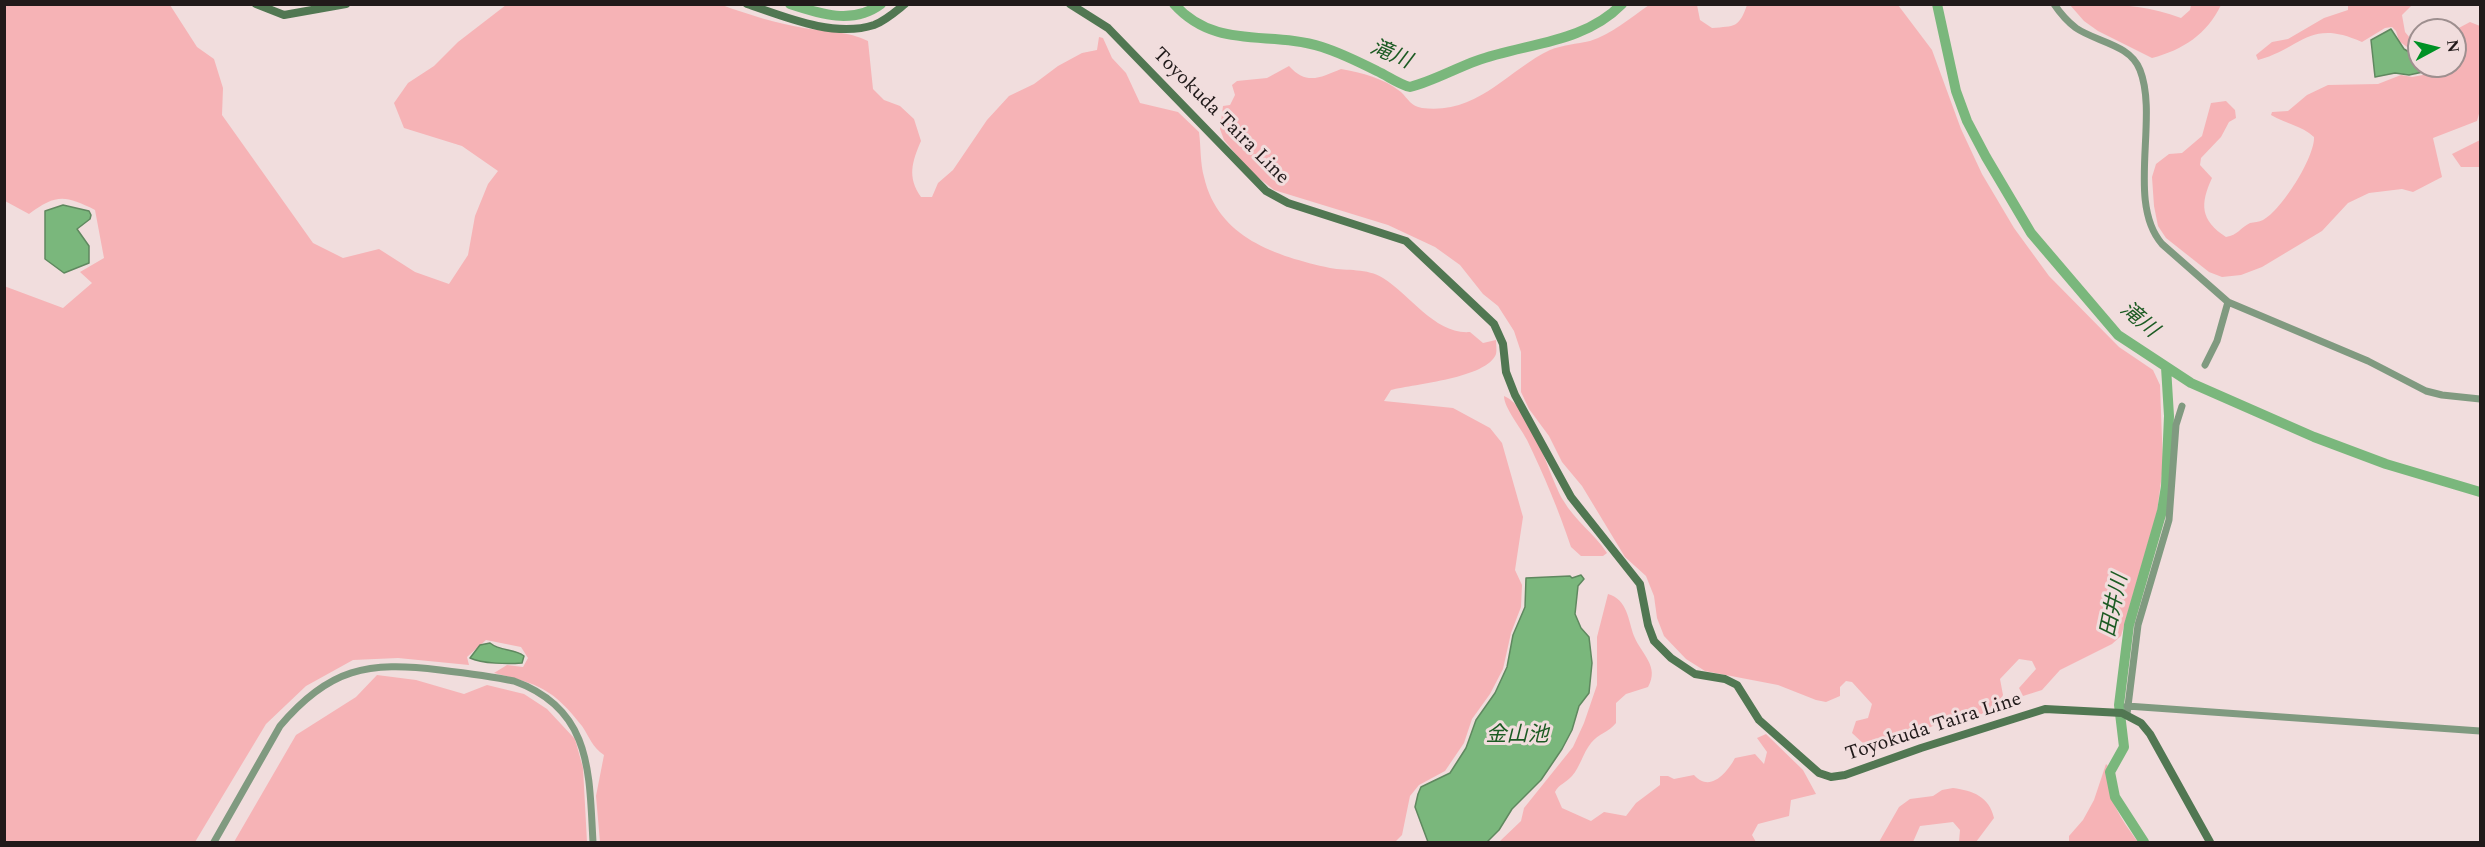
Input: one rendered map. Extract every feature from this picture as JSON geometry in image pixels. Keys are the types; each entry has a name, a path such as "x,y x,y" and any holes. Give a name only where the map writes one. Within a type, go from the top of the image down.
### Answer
{"main road":[{"path":"256,4 284,15 346,4"},
{"path":"747,4 792,19 852,29 876,24 904,4"},
{"name":"Toyokuda Taira Line","path":"1070,4 1108,28 1266,191 1288,202 1406,241 1494,324 1503,344 1506,372 1512,388 1565,487 1580,510 1640,584 1654,641 1671,658 1695,674 1725,679 1737,685 1759,720 1819,773 1831,777 1845,775 2045,709 2123,711"},
{"path":"2123,711 2141,723 2150,734 2210,843"}],"street":[{"path":"2054,4 2076,28 2125,52 2139,68 2144,100 2146,202 2150,226 2162,244 2228,302 2368,361 2426,391 2481,399"},
{"path":"2205,365 2217,341 2228,302"},
{"path":"2182,406 2176,425 2169,520 2141,608 2123,711 2481,731"},
{"path":"214,843 280,726 293,710 321,686 337,678 367,668 399,665 514,681 528,686 551,701 572,724 584,748 589,776 593,843"}],"shaded area":[{"path":"5,5 170,5 197,47 214,59 223,88 222,115 313,243 343,258 379,249 415,272 449,284 468,255 475,216 488,184 498,171 462,146 404,128 394,103 408,83 434,66 458,42 506,5 722,5 783,24 845,34 868,41 873,89 884,100 900,106 914,119 921,141 913,163 912,176 921,197 932,197 938,183 953,170 987,120 1009,96 1034,84 1058,66 1082,53 1097,50 1099,37 1103,38 1112,58 1126,73 1140,103 1178,112 1199,132 1203,172 1211,198 1222,215 1236,229 1252,241 1290,257 1330,268 1364,271 1377,275 1393,285 1435,321 1458,331 1470,332 1483,343 1496,340 1496,354 1490,362 1479,369 1449,379 1391,390 1384,401 1453,408 1490,428 1502,443 1523,517 1515,570 1522,585 1521,607 1511,633 1503,669 1490,694 1472,719 1464,743 1445,771 1419,785 1410,796 1402,835 1395,842 600,842 596,796 604,755 572,714 553,696 534,685 494,673 507,665 523,667 528,658 521,647 486,640 467,657 469,665 398,658 353,660 306,686 266,724 195,842 5,842 4,286 63,308 92,283 80,272 104,258 95,210 76,201 61,199 46,203 29,214 5,201"},
{"path":"1649,5 1697,5 1700,20 1712,28 1735,24 1741,18 1747,5 1898,5 1932,50 1961,129 1982,174 2014,228 2049,276 2119,347 2153,370 2160,385 2163,466 2157,512 2121,636 2112,644 2060,670 2042,690 2023,696 2019,688 2036,669 2032,661 2019,659 2000,679 2003,695 1999,703 1980,715 1937,724 1890,746 1865,745 1852,733 1856,721 1868,718 1872,704 1852,682 1846,681 1840,687 1840,696 1826,702 1778,685 1705,671 1686,659 1664,636 1657,618 1654,596 1646,576 1625,557 1582,486 1562,462 1549,436 1529,409 1521,392 1521,352 1514,331 1498,306 1483,294 1460,265 1435,247 1388,225 1274,190 1250,171 1224,140 1220,129 1223,106 1230,105 1235,95 1232,85 1237,81 1267,78 1289,66 1308,78 1321,77 1341,69 1357,72 1387,83 1401,92 1412,104 1422,108 1459,105 1490,90 1550,50 1598,38"},
{"path":"2070,5 2140,7 2181,18 2190,10 2191,5 2221,5 2209,24 2193,39 2174,50 2152,58 2098,31 2084,21"},
{"path":"2348,5 2412,5 2402,15 2407,34 2407,47 2399,41 2392,27 2385,28 2362,42 2344,35 2317,34 2258,60 2256,55 2272,42 2288,39 2324,18 2348,10"},
{"path":"2470,22 2480,26 2480,110 2477,121 2433,138 2442,177 2413,192 2402,189 2369,193 2348,203 2322,231 2262,267 2241,275 2222,277 2209,272 2166,238 2158,226 2154,206 2152,177 2156,164 2169,154 2182,153 2202,136 2211,103 2226,101 2235,110 2236,118 2229,122 2221,137 2201,158 2200,165 2212,178 2204,204 2207,218 2217,231 2226,237 2270,215 2296,183 2309,157 2314,137 2271,115 2272,112 2288,111 2307,95 2328,85 2378,84 2401,75 2407,78 2467,78 2467,24"},
{"path":"2480,140 2480,167 2461,167 2452,154"},
{"path":"1504,396 1523,414 1563,500 1607,553 1603,556 1581,556 1571,547 1539,466"},
{"path":"1608,594 1620,601 1626,611 1634,636 1651,666 1651,680 1648,687 1626,694 1616,703 1616,723 1591,743 1575,772 1555,792 1562,808 1591,821 1604,812 1626,816 1636,803 1660,785 1660,776 1674,779 1694,775 1706,782 1723,775 1735,758 1755,754 1764,764 1767,752 1757,738 1766,734 1803,770 1816,794 1791,800 1789,816 1758,824 1752,835 1756,842 1499,842 1521,821 1524,808 1573,747 1584,723 1597,685 1597,637"},
{"path":"377,675 416,680 464,694 487,685 524,694 547,709 575,739 583,768 587,842 234,842 296,735 356,697"},
{"path":"2106,764 2109,787 2116,807 2138,842 2069,842 2069,836 2083,820 2094,800"},
{"path":"1953,788 1979,796 1992,811 1994,818 1976,842 1959,842 1960,830 1953,822 1920,826 1913,842 1879,842 1899,807 1910,799 1933,796 1942,790"}],"water":[{"path":"2391,29 2407,51 2407,75 2395,73 2375,77 2371,40"},
{"path":"63,205 89,211 91,215 90,219 77,229 89,246 89,263 64,273 45,259 45,211"},
{"name":"金山池","path":"1581,575 1584,579 1578,586 1575,614 1581,628 1589,637 1592,663 1589,693 1579,706 1572,730 1562,749 1541,780 1512,809 1499,830 1487,842 1428,842 1415,807 1418,794 1421,787 1450,773 1466,748 1476,720 1495,693 1507,667 1513,635 1525,607 1526,578 1570,576 1572,578"},
{"path":"490,643 524,656 522,663 488,662 470,658 480,645"}],"waterway":[{"name":"滝川","path":"790,4 836,16 859,14 881,4"},
{"name":"滝川","path":"1174,4 1190,19 1208,28 1226,34 1302,42 1322,47 1410,87 1476,61 1572,35 1607,17 1622,4"},
{"name":"滝川","path":"1937,4 1956,91 1967,121 1986,157 2031,233 2118,335 2191,383 2314,437 2386,464 2480,492"},
{"name":"田井川","path":"2144,842 2115,797 2110,772 2124,747 2119,705 2129,625 2162,511 2166,486 2169,416 2166,367"}]}
